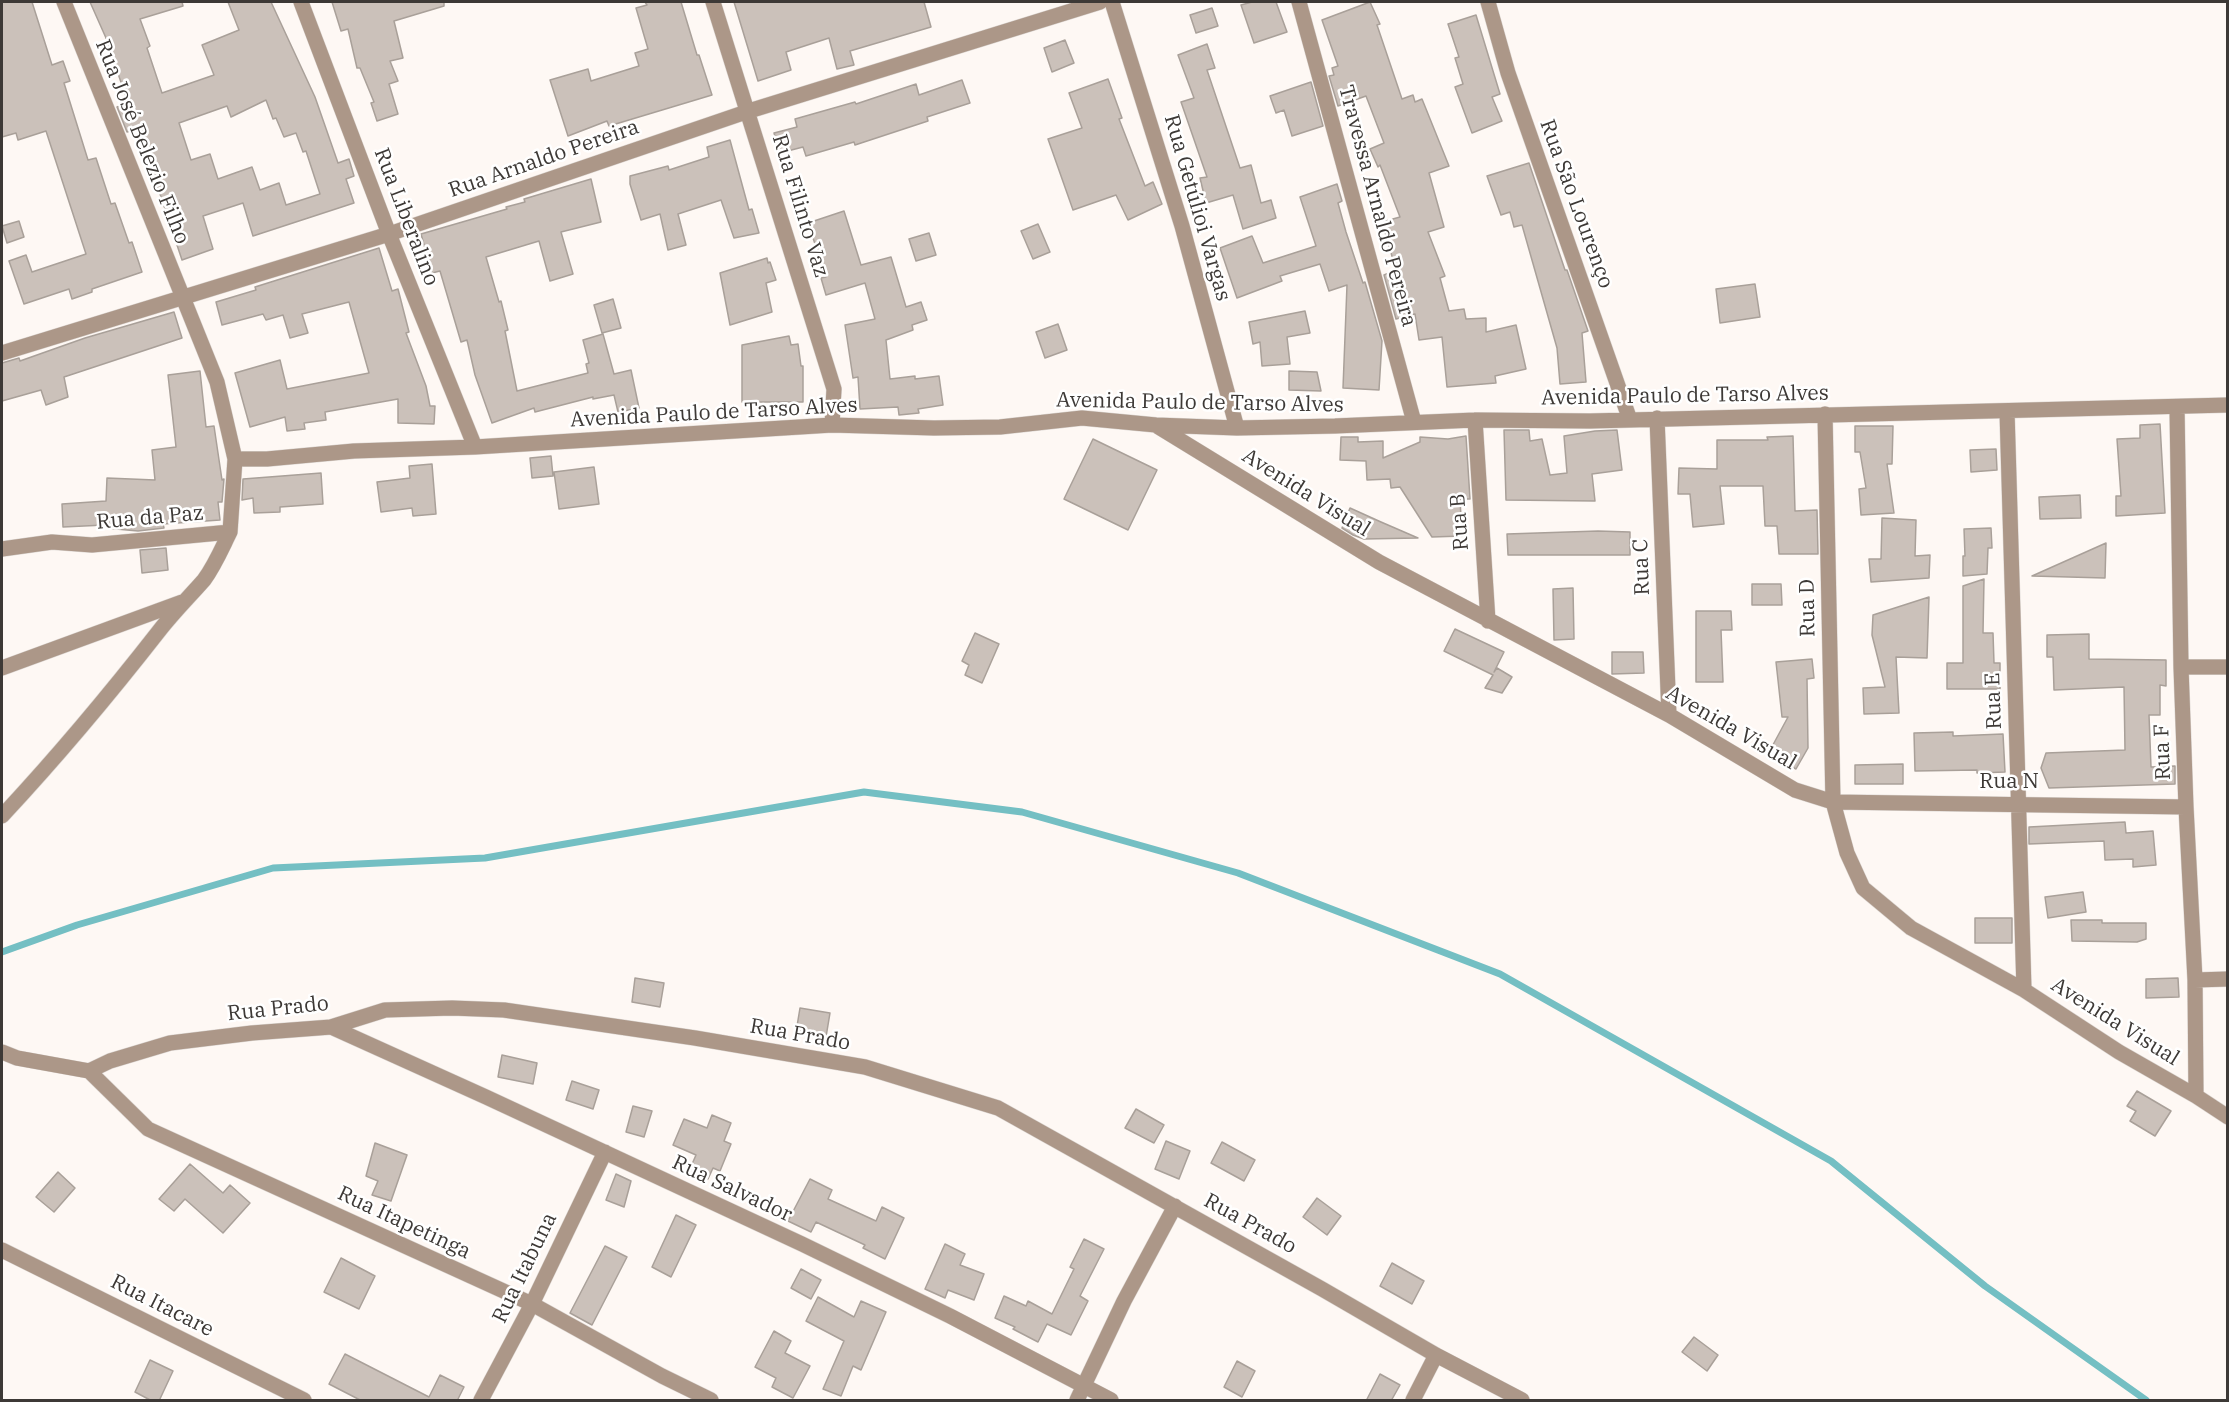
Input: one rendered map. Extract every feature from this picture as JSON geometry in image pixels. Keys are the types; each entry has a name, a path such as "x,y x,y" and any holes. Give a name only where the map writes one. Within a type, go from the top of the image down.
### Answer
{"street":[{"name":"Rua José Belezio Filho","path":"64,2 182,298"},
{"name":"Rua Liberalino","path":"301,2 389,234 475,447"},
{"name":"Rua Filinto Vaz","path":"713,2 834,390 832,425"},
{"name":"Rua Arnaldo Pereira","path":"2,353 389,234 748,111 1100,2"},
{"name":"Rua Getúlioi Vargas","path":"1112,2 1182,226 1237,428"},
{"name":"Travessa Arnaldo Pereira","path":"1299,2 1414,422"},
{"name":"Rua São Lourenço","path":"1488,2 1508,73 1630,420"},
{"path":"182,298 217,382 235,459"},
{"name":"Avenida Paulo de Tarso Alves","path":"235,459 267,459 354,451 475,447 832,425 1000,427 1082,418 1156,425 1237,428 1475,420 1630,420 2228,405"},
{"name":"Rua F","path":"2178,407 2181,667 2195,980 2196,1096"},
{"name":"Rua E","path":"2007,411 2024,990"},
{"name":"Rua D","path":"1826,414 1833,802"},
{"name":"Rua C","path":"1657,418 1669,715"},
{"name":"Rua B","path":"1475,420 1488,621"},
{"name":"Avenida Visual","path":"1156,425 1379,562 1669,715 1795,790 1833,802 1847,853 1863,888 1911,928 2024,990 2119,1052 2228,1117"},
{"name":"Rua da Paz","path":"2,549 52,542 92,545 230,532 235,459"},
{"path":"2,816 109,695 183,601 204,579 230,532"},
{"path":"2,668 183,601"},
{"path":"2181,667 2228,667"},
{"name":"Rua N","path":"1833,802 2186,807"},
{"path":"2195,980 2228,979"},
{"name":"Rua Prado","path":"89,1071 110,1061 170,1043 330,1027 385,1010 452,1008 504,1010 694,1038 865,1067 998,1108 1436,1355 1522,1401"},
{"name":"Rua Salvador","path":"330,1027 605,1152 950,1316 1080,1394 1111,1401"},
{"path":"2,1052 17,1058 89,1071"},
{"name":"Rua Itapetinga","path":"89,1071 148,1129 532,1304 711,1401"},
{"name":"Rua Itabuna","path":"481,1401 532,1304 605,1152"},
{"path":"1080,1394 1124,1301 1175,1206"},
{"name":"Rua Itacare","path":"2,1250 304,1401"},
{"path":"1413,1401 1436,1355"}],"building":[{"path":"2,2 32,2 52,65 63,61 70,81 64,83 88,160 96,158 111,204 115,203 142,272 92,289 92,292 72,299 69,289 24,304 9,261 26,255 32,272 86,254 46,131 18,140 16,133 2,137"},
{"path":"90,2 182,2 183,6 140,19 150,46 147,48 162,93 214,75 202,45 239,30 228,2 271,2 315,97 338,163 349,159 354,176 346,179 354,203 253,236 243,203 203,216 213,249 182,260 137,129 127,132 117,107 128,103 106,38","holes":["266,100 273,119 276,118 284,137 296,133 303,152 306,151 320,194 286,205 279,183 260,190 252,167 218,179 210,154 191,160 179,123 227,106 231,117"]},
{"path":"332,2 444,2 444,6 394,21 403,58 390,61 398,81 389,84 398,114 377,121 371,103 374,102 360,68 357,68 348,29 341,31"},
{"path":"645,2 681,2 712,95 609,126 607,121 568,136 550,80 588,69 591,81 639,66 635,53 648,49 636,8 647,5"},
{"path":"734,2 924,2 931,27 850,51 854,65 837,69 829,38 786,52 791,70 758,81"},
{"path":"1252,2 1276,2 1287,32 1254,43 1241,5"},
{"path":"1370,2 1380,24 1377,25 1402,99 1413,95 1415,102 1422,99 1449,166 1429,173 1444,227 1428,232 1445,276 1440,278 1449,311 1464,309 1466,319 1486,318 1486,332 1516,325 1526,369 1495,376 1496,383 1447,387 1442,337 1419,340 1415,314 1396,319 1384,275 1396,270 1382,222 1400,217 1380,165 1378,167 1370,149 1384,143 1366,96 1338,106 1329,76 1334,75 1332,68 1338,66 1322,20"},
{"path":"1212,8 1218,26 1196,33 1190,15"},
{"path":"1476,15 1500,94 1492,97 1502,121 1472,133 1455,87 1463,84 1455,58 1459,57 1448,24"},
{"path":"1065,40 1074,63 1052,72 1044,48"},
{"path":"1207,44 1215,68 1207,70 1240,168 1251,165 1261,203 1271,200 1276,218 1243,229 1233,195 1206,203 1200,178 1207,177 1181,102 1194,98 1178,55"},
{"path":"1108,79 1122,118 1119,119 1145,186 1153,182 1162,204 1128,220 1116,195 1073,210 1048,139 1082,128 1069,93"},
{"path":"962,80 970,103 927,117 928,121 855,145 854,142 806,156 803,147 780,153 774,133 797,127 795,119 855,102 856,104 916,84 919,95"},
{"path":"1311,82 1323,126 1292,136 1284,110 1276,113 1270,96"},
{"path":"730,140 749,210 752,209 759,233 734,238 721,200 678,214 686,245 668,250 660,214 641,220 630,184 630,176 668,166 669,170 709,157 707,147"},
{"path":"1529,163 1588,331 1582,333 1586,382 1560,384 1557,348 1522,225 1514,227 1510,212 1501,215 1487,176"},
{"path":"591,179 601,222 561,232 573,274 550,281 539,241 486,257 508,330 505,331 517,391 588,373 586,364 589,363 583,340 603,334 614,374 631,370 639,408 618,412 614,395 593,399 593,397 535,412 534,408 492,423 475,375 467,340 461,342 440,271 432,273 421,234 507,209 506,207 525,202 524,199"},
{"path":"1337,184 1342,201 1338,203 1346,232 1363,283 1365,282 1382,341 1379,390 1343,388 1347,285 1329,291 1320,264 1280,276 1282,281 1237,298 1220,248 1252,236 1263,263 1316,246 1300,197"},
{"path":"844,211 861,265 891,257 906,307 921,302 927,320 912,325 913,330 886,340 890,379 939,376 943,405 918,409 919,413 899,415 898,407 860,409 858,377 853,378 845,325 875,319 865,283 826,295 821,278 826,277 808,223"},
{"path":"19,221 24,237 7,243 2,226"},
{"path":"1038,224 1050,252 1033,259 1021,231"},
{"path":"929,233 936,255 916,261 909,239"},
{"path":"379,248 392,291 398,289 409,332 406,333 426,386 430,406 435,406 434,424 398,423 398,399 325,412 326,420 304,423 305,429 287,431 285,417 250,427 235,373 280,360 287,389 369,373 349,302 302,314 308,333 290,338 283,315 266,320 263,314 222,325 216,302 256,290 255,287"},
{"path":"767,258 776,280 766,283 772,312 730,325 720,273"},
{"path":"1755,284 1760,317 1720,323 1716,289"},
{"path":"613,299 621,328 602,333 594,305"},
{"path":"1305,311 1310,333 1287,337 1290,364 1262,366 1260,342 1253,344 1249,322"},
{"path":"174,312 182,338 64,377 68,397 46,405 41,390 2,401 2,363 19,358 20,361 85,338"},
{"path":"1058,324 1067,350 1045,358 1036,332"},
{"path":"789,336 791,345 798,344 801,366 803,366 803,402 742,402 742,345"},
{"path":"200,371 206,427 214,426 222,480 224,479 222,502 218,502 220,520 163,524 164,528 138,531 105,528 105,525 63,527 62,504 106,501 107,478 155,480 152,450 176,447 168,375"},
{"path":"1289,371 1317,372 1321,391 1289,390"},
{"path":"2160,424 2165,513 2116,516 2116,496 2121,496 2117,439 2140,438 2140,425"},
{"path":"1855,426 1893,426 1892,464 1887,464 1894,513 1861,515 1859,489 1866,488 1860,452 1855,452"},
{"path":"1504,430 1529,430 1530,441 1542,439 1550,475 1567,473 1564,436 1617,430 1622,470 1592,474 1595,501 1506,500"},
{"path":"1466,436 1470,499 1460,499 1462,536 1432,537 1400,487 1391,488 1390,479 1367,480 1366,461 1340,460 1341,437 1358,437 1358,442 1383,441 1383,458 1420,442 1420,437 1448,439"},
{"path":"1793,436 1795,511 1817,510 1818,554 1779,554 1777,526 1765,526 1763,486 1720,486 1724,524 1693,527 1690,494 1678,494 1679,468 1717,469 1717,440 1768,440 1767,437"},
{"path":"1093,439 1157,470 1128,530 1064,499"},
{"path":"1996,449 1997,470 1971,472 1970,450"},
{"path":"551,456 553,476 532,478 530,458"},
{"path":"432,464 436,514 413,516 412,508 381,512 377,482 410,478 409,466"},
{"path":"594,467 599,504 559,509 554,472"},
{"path":"321,473 323,504 280,507 280,512 254,513 253,498 242,500 243,479"},
{"path":"2080,495 2081,518 2040,519 2039,497"},
{"path":"1350,508 1418,538 1364,539 1353,535 1342,528"},
{"path":"1882,518 1916,520 1915,556 1930,555 1929,578 1871,582 1869,559 1881,559"},
{"path":"1991,528 1992,548 1988,548 1987,574 1963,576 1964,529"},
{"path":"1630,532 1630,555 1508,555 1507,534"},
{"path":"2106,543 2105,578 2032,576"},
{"path":"166,548 168,570 142,573 140,550"},
{"path":"1984,579 1983,633 1993,633 1994,663 2000,663 2000,689 1947,689 1947,663 1963,663 1963,586"},
{"path":"1752,584 1781,584 1782,605 1752,605"},
{"path":"1573,588 1574,639 1554,640 1553,589"},
{"path":"1929,597 1927,658 1896,657 1899,713 1864,714 1863,688 1885,687 1872,635 1873,615"},
{"path":"1696,611 1731,611 1732,630 1721,630 1723,682 1696,682"},
{"path":"1455,629 1504,652 1494,672 1497,668 1512,677 1502,693 1485,688 1493,675 1444,651"},
{"path":"975,633 999,644 982,683 965,675 969,665 962,661"},
{"path":"2089,634 2089,659 2166,660 2166,686 2160,685 2160,715 2149,715 2151,767 2175,766 2175,784 2049,788 2041,768 2046,753 2125,750 2124,687 2054,690 2053,657 2047,657 2047,635"},
{"path":"1612,652 1643,652 1644,673 1612,674"},
{"path":"1812,659 1814,678 1807,679 1808,748 1796,769 1768,754 1788,717 1782,717 1776,662"},
{"path":"1953,732 1953,736 2003,734 2005,772 1915,771 1914,733"},
{"path":"1903,764 1903,784 1855,784 1855,765"},
{"path":"2125,822 2126,833 2153,831 2156,865 2133,867 2133,859 2105,860 2104,841 2029,844 2029,827"},
{"path":"2083,892 2086,912 2048,918 2045,897"},
{"path":"1975,918 2012,918 2012,943 1975,943"},
{"path":"2071,920 2146,923 2146,939 2137,942 2072,941"},
{"path":"635,978 664,983 660,1007 632,1002"},
{"path":"2178,978 2179,997 2146,998 2146,979"},
{"path":"800,1008 830,1013 826,1037 796,1032"},
{"path":"502,1055 537,1063 533,1084 498,1077"},
{"path":"572,1081 599,1090 593,1109 566,1100"},
{"path":"2137,1091 2171,1111 2155,1136 2130,1121 2136,1111 2127,1106"},
{"path":"633,1106 652,1111 644,1137 626,1132"},
{"path":"1136,1109 1164,1125 1154,1143 1125,1128"},
{"path":"712,1115 731,1123 724,1141 731,1144 720,1171 713,1168 708,1179 689,1171 696,1155 673,1145 684,1119 707,1128"},
{"path":"1166,1141 1190,1151 1179,1179 1155,1169"},
{"path":"1222,1142 1255,1160 1244,1181 1211,1163"},
{"path":"375,1143 407,1155 391,1201 372,1195 378,1181 366,1176"},
{"path":"190,1164 223,1193 230,1185 250,1203 223,1233 185,1199 174,1211 159,1199"},
{"path":"58,1172 75,1188 54,1212 36,1197"},
{"path":"616,1174 631,1181 624,1207 606,1200"},
{"path":"810,1179 832,1190 828,1199 876,1221 882,1207 904,1218 885,1259 863,1248 865,1245 816,1222 811,1232 788,1221"},
{"path":"1317,1198 1341,1216 1327,1235 1303,1217"},
{"path":"676,1215 696,1225 671,1277 652,1267"},
{"path":"1084,1239 1104,1249 1080,1296 1088,1301 1071,1335 1047,1324 1038,1342 1013,1329 1015,1327 995,1318 1004,1296 1026,1306 1028,1301 1052,1314 1074,1269 1070,1267"},
{"path":"945,1244 965,1254 960,1265 984,1274 974,1300 948,1290 945,1298 925,1289"},
{"path":"605,1246 627,1257 592,1325 570,1313"},
{"path":"341,1258 375,1276 359,1309 324,1292"},
{"path":"1392,1263 1424,1281 1412,1304 1380,1286"},
{"path":"801,1269 821,1280 811,1299 791,1288"},
{"path":"818,1297 854,1317 861,1301 886,1312 861,1370 853,1366 841,1396 823,1389 844,1341 806,1321"},
{"path":"774,1331 791,1341 785,1353 810,1366 793,1398 772,1387 776,1378 755,1367"},
{"path":"1694,1337 1718,1355 1707,1371 1682,1352"},
{"path":"345,1354 429,1397 440,1375 464,1387 457,1401 362,1401 329,1384"},
{"path":"150,1360 173,1371 159,1401 152,1401 135,1392"},
{"path":"1237,1361 1255,1371 1242,1397 1224,1387"},
{"path":"1380,1374 1400,1385 1391,1401 1366,1401"}],"waterway":[{"path":"2,952 77,925 273,868 485,858 864,792 1022,812 1238,873 1500,974 1831,1161 1985,1286 2146,1400"}]}
